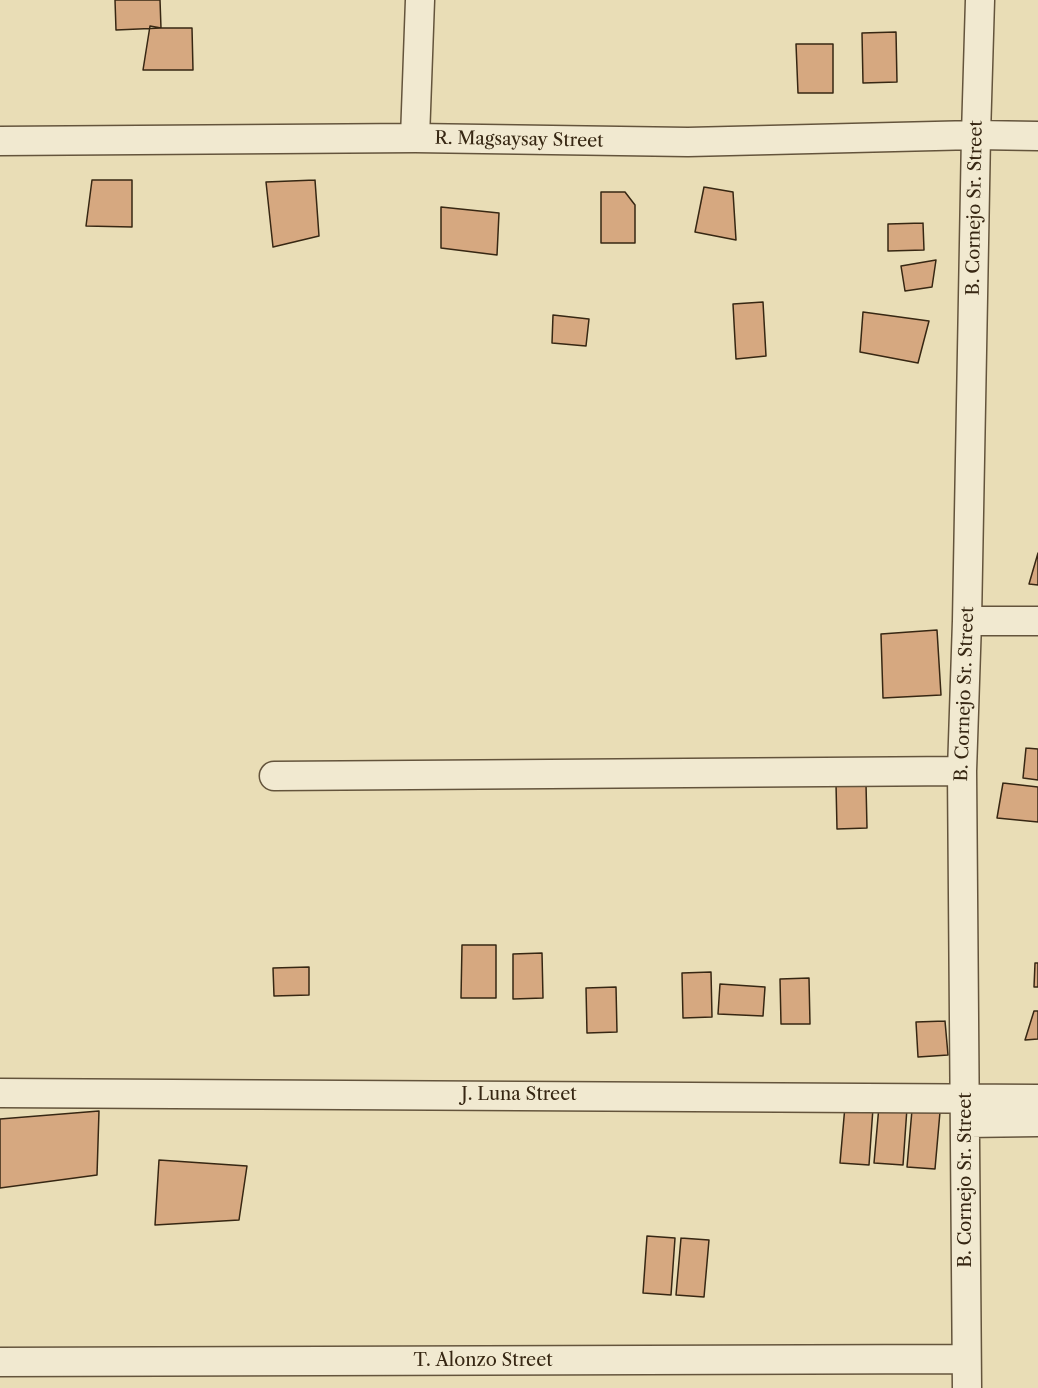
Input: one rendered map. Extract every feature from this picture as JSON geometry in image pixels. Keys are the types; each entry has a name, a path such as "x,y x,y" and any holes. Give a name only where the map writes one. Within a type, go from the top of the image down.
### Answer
{"street":[{"path":"415,138 420,0"},
{"name":"B. Cornejo Sr. Street","path":"967,1388 962,771 968,621 976,135 981,0"},
{"name":"R. Magsaysay Street","path":"0,141 415,138 688,142 976,135 1038,136"},
{"path":"968,621 1038,621"},
{"path":"274,776 962,771"},
{"name":"J. Luna Street","path":"0,1093 966,1111 1038,1122"},
{"name":"J. Luna Street","path":"966,1111 1038,1098"},
{"name":"T. Alonzo Street","path":"0,1362 966,1359"}],"building":[{"path":"115,0 160,0 161,28 116,30"},
{"path":"150,26 192,28 193,70 143,70"},
{"path":"896,32 897,82 863,83 862,33"},
{"path":"796,44 833,44 833,93 798,93"},
{"path":"92,180 132,180 132,227 86,226"},
{"path":"315,180 319,236 273,247 266,182"},
{"path":"704,187 733,192 736,240 695,232"},
{"path":"601,192 625,192 635,205 635,243 601,243"},
{"path":"441,207 499,213 497,255 441,248"},
{"path":"923,223 924,250 888,251 888,224"},
{"path":"936,260 932,287 905,291 901,266"},
{"path":"763,302 766,356 736,359 733,304"},
{"path":"863,312 929,321 918,363 860,352"},
{"path":"553,315 589,319 586,346 552,343"},
{"path":"1038,553 1038,585 1029,584"},
{"path":"937,630 941,695 883,698 881,634"},
{"path":"1026,748 1038,749 1038,780 1023,778"},
{"path":"1003,783 1038,787 1038,822 997,818"},
{"path":"836,784 866,784 867,828 837,829"},
{"path":"462,945 496,945 496,998 461,998"},
{"path":"542,953 543,998 513,999 513,954"},
{"path":"1035,963 1038,963 1038,987 1034,987"},
{"path":"309,967 309,995 274,996 273,968"},
{"path":"711,972 712,1017 683,1018 682,973"},
{"path":"809,978 810,1024 781,1024 780,979"},
{"path":"720,984 765,987 763,1016 718,1014"},
{"path":"616,987 617,1032 587,1033 586,988"},
{"path":"1034,1011 1038,1011 1038,1039 1025,1040"},
{"path":"945,1021 948,1055 918,1057 916,1022"},
{"path":"845,1106 873,1108 869,1165 840,1163"},
{"path":"879,1106 907,1108 903,1165 874,1163"},
{"path":"912,1110 940,1112 935,1169 907,1167"},
{"path":"99,1111 97,1175 0,1188 0,1119"},
{"path":"159,1160 247,1166 239,1220 155,1225"},
{"path":"647,1236 675,1238 671,1295 643,1293"},
{"path":"681,1238 709,1240 704,1297 676,1295"}]}
